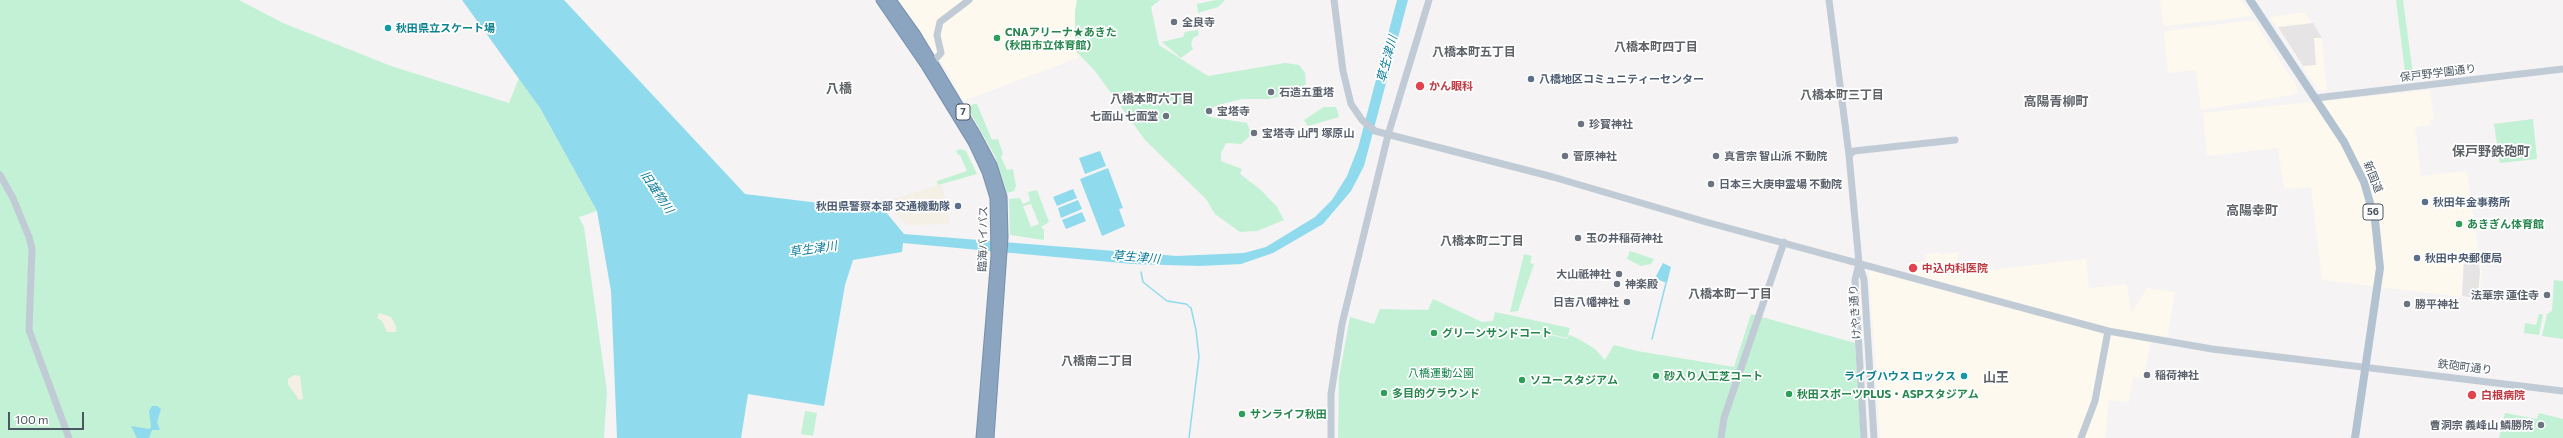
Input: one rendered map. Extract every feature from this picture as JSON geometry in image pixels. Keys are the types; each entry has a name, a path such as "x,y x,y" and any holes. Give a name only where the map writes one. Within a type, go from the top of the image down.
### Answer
{"highway":[{"name":"臨海バイパス","path":"881,0 930,65"},
{"name":"臨海バイパス","path":"891,0 992,165 1002,197 989,438"},
{"name":"臨海バイパス","path":"981,438 999,256"}],"main road":[{"name":"新国道","path":"2250,0 2316,98 2355,163 2370,200 2375,220 2380,268 2364,366 2355,438"}],"street":[{"path":"930,65 941,53 937,35 940,22 969,0"},
{"name":"鉄砲町通り","path":"1334,0 1346,83 1355,113 1375,131 1553,177 2108,331 2212,349 2563,391"},
{"path":"1331,438 1331,394 1334,364 1385,134 1429,0"},
{"path":"1829,0 1849,155 1859,263"},
{"name":"保戸野学園通り","path":"2316,98 2563,69"},
{"path":"1849,155 1854,152 1955,140"},
{"path":"0,175 13,198 30,237 32,249 29,330 69,438"},
{"path":"1721,438 1729,403 1784,242"},
{"name":"けやき通り","path":"1859,263 1855,280 1864,438"},
{"name":"けやき通り","path":"1859,263 1865,297 1874,438"},
{"path":"2081,438 2095,401 2108,331"}],"shaded area":[{"path":"898,0 1084,0 1078,58 963,101 949,74"},
{"path":"2160,0 2241,0 2252,16 2165,26 2163,25"},
{"path":"2305,12 2322,40 2327,90 2318,90 2270,17"},
{"path":"2254,20 2297,87 2297,93 2293,95 2201,110 2196,70 2168,73 2164,34 2166,31"},
{"path":"2313,23 2322,38 2314,38 2316,65 2303,66 2278,27"},
{"path":"2430,90 2434,119 2430,120 2431,125 2415,127 2421,176 2467,171 2482,273 2479,299 2322,280 2311,187 2284,189 2278,148 2207,156 2203,113"},
{"path":"1940,252 1940,255 1959,252 1954,274 2086,259 2089,288 2127,284 2131,314 2147,288 2175,292 2167,340 2152,338 2143,378 2133,377 2129,402 2109,400 2105,438 1880,438 1869,270 1910,279 1911,263 1926,261 1926,254"},
{"path":"2464,257 2478,257 2480,272 2478,296 2475,298 2462,296"}],"green space":[{"path":"0,0 239,0 283,23 391,66 509,103 519,78 540,108 597,211 579,217 584,227 607,392 604,438 0,438"},
{"path":"1077,0 1160,0 1151,7 1159,45 1208,76 1285,63 1299,65 1305,73 1306,84 1286,95 1268,99 1242,99 1218,105 1207,111 1209,117 1247,123 1250,131 1249,137 1241,144 1226,143 1221,153 1221,161 1242,169 1240,174 1260,189 1277,207 1284,220 1257,231 1240,232 1215,214 1206,199 1145,140 1095,71 1075,50 1075,11"},
{"path":"1216,0 1225,0 1218,7 1198,13 1197,4"},
{"path":"2396,0 2403,0 2414,81 2406,79"},
{"path":"1198,30 1199,35 1193,38 1191,44 1193,49 1181,58 1162,42 1183,37 1185,32"},
{"path":"977,104 992,140 998,139 1003,154 1001,157 1007,170 1013,169 1016,186 1014,191 1007,193 995,156 970,112 970,106"},
{"path":"1324,107 1336,107 1339,117 1308,126 1304,120"},
{"path":"2533,119 2537,159 2500,163 2494,124"},
{"path":"960,149 966,151 977,174 938,185 937,181 967,171 960,155 958,155 956,151"},
{"path":"1037,190 1049,222 1041,227 1044,230 1044,240 1010,235 1009,199 1020,198 1023,204 1030,201 1028,192","holes":["1031,204 1039,224 1031,227 1023,206"]},
{"path":"1630,251 1654,259 1651,264 1641,266 1627,259"},
{"path":"1524,254 1532,256 1530,263 1534,264 1518,311 1510,312"},
{"path":"2554,280 2563,281 2563,339 2542,336 2547,314 2552,311"},
{"name":"八橋運動公園","path":"1433,299 1482,322 1493,321 1495,312 1570,328 1567,338 1511,325 1567,339 1569,335 1595,349 1605,360 1614,345 1637,351 1734,367 1751,314 1855,343 1861,438 1338,438 1339,377 1350,317 1374,324 1380,309 1428,310"},
{"path":"2539,314 2543,314 2539,335 2524,333 2525,323 2536,325"},
{"path":"805,411 817,413 813,436 801,434"},
{"path":"2505,413 2537,419 2539,413 2563,419 2563,438 2499,438"}],"sand":[{"path":"942,184 950,224 907,225 889,207 890,200"},
{"path":"379,313 391,317 396,326 396,332 387,332 382,321 377,318"},
{"path":"294,375 300,376 303,399 299,400 288,384 288,379"}],"water":[{"path":"462,0 564,0 745,194 885,211 904,234 1177,256 1244,253 1266,247 1315,217 1332,200 1347,176 1358,148 1397,0 1408,0 1364,166 1351,191 1323,224 1273,253 1241,264 1200,266 1132,264 903,243 902,252 853,260 845,285 824,406 748,394 741,438 617,438 611,291 597,211 540,108"},
{"path":"1100,151 1106,166 1085,174 1079,158"},
{"path":"1108,168 1123,208 1119,209 1125,226 1102,236 1080,179"},
{"path":"1073,189 1077,198 1057,206 1053,197"},
{"path":"1078,200 1082,209 1061,218 1058,208"},
{"path":"1082,212 1086,221 1066,229 1062,220"},
{"path":"1663,263 1671,267 1667,283 1659,280 1656,276"},
{"path":"152,406 157,406 161,409 157,422 160,430 152,430 149,438 137,438 131,426 149,429 151,427 149,411"}],"waterway":[{"path":"1141,272 1143,282 1167,301 1186,304 1191,308 1196,330 1199,357 1189,438"},
{"path":"1652,339 1666,283"}],"place":[{"name":"全良寺","path":"1174,22"},
{"name":"秋田県立スケート場","path":"388,28"},
{"name":"CNAアリーナ★あきた (秋田市立体育館)","path":"997,38"},
{"name":"八橋地区コミュニティーセンター","path":"1531,79"},
{"name":"かん眼科","path":"1420,86"},
{"name":"石造五重塔","path":"1271,92"},
{"name":"宝塔寺","path":"1209,111"},
{"name":"七面山 七面堂","path":"1166,116"},
{"name":"珍寳神社","path":"1581,124"},
{"name":"宝塔寺 山門 塚原山","path":"1254,133"},
{"name":"菅原神社","path":"1565,156"},
{"name":"真言宗 智山派 不動院","path":"1716,156"},
{"name":"日本三大庚申霊場 不動院","path":"1711,184"},
{"name":"秋田年金事務所","path":"2425,202"},
{"name":"秋田県警察本部 交通機動隊","path":"958,206"},
{"name":"あきぎん体育館","path":"2459,224"},
{"name":"玉の井稲荷神社","path":"1578,238"},
{"name":"秋田中央郵便局","path":"2417,258"},
{"name":"中込内科医院","path":"1913,268"},
{"name":"大山祇神社","path":"1619,274"},
{"name":"神楽殿","path":"1617,284"},
{"name":"法華宗 蓮住寺","path":"2547,295"},
{"name":"日吉八幡神社","path":"1627,302"},
{"name":"勝平神社","path":"2407,304"},
{"name":"グリーンサンドコート","path":"1434,333"},
{"name":"稲荷神社","path":"2147,375"},
{"name":"砂入り人工芝コート","path":"1656,376"},
{"name":"ライブハウス ロックス","path":"1964,376"},
{"name":"ソユースタジアム","path":"1522,380"},
{"name":"多目的グラウンド","path":"1384,393"},
{"name":"秋田スポーツPLUS・ASPスタジアム","path":"1789,394"},
{"name":"白根病院","path":"2472,395"},
{"name":"サンライフ秋田","path":"1242,414"},
{"name":"曹洞宗 義峰山 鱗勝院","path":"2541,425"}],"district":[{"name":"八橋本町四丁目","path":"1656,47"},
{"name":"八橋本町五丁目","path":"1474,52"},
{"name":"八橋","path":"839,89"},
{"name":"八橋本町三丁目","path":"1842,95"},
{"name":"八橋本町六丁目","path":"1152,99"},
{"name":"高陽青柳町","path":"2056,102"},
{"name":"保戸野鉄砲町","path":"2491,152"},
{"name":"高陽幸町","path":"2252,211"},
{"name":"八橋本町二丁目","path":"1482,241"},
{"name":"八橋本町一丁目","path":"1730,294"},
{"name":"八橋南二丁目","path":"1097,361"},
{"name":"山王","path":"1996,378"}],"water label":[{"name":"草生津川","path":"1387,59"},
{"name":"旧雄物川","path":"657,192"},
{"name":"草生津川","path":"813,249"},
{"name":"草生津川","path":"1136,257"}]}
